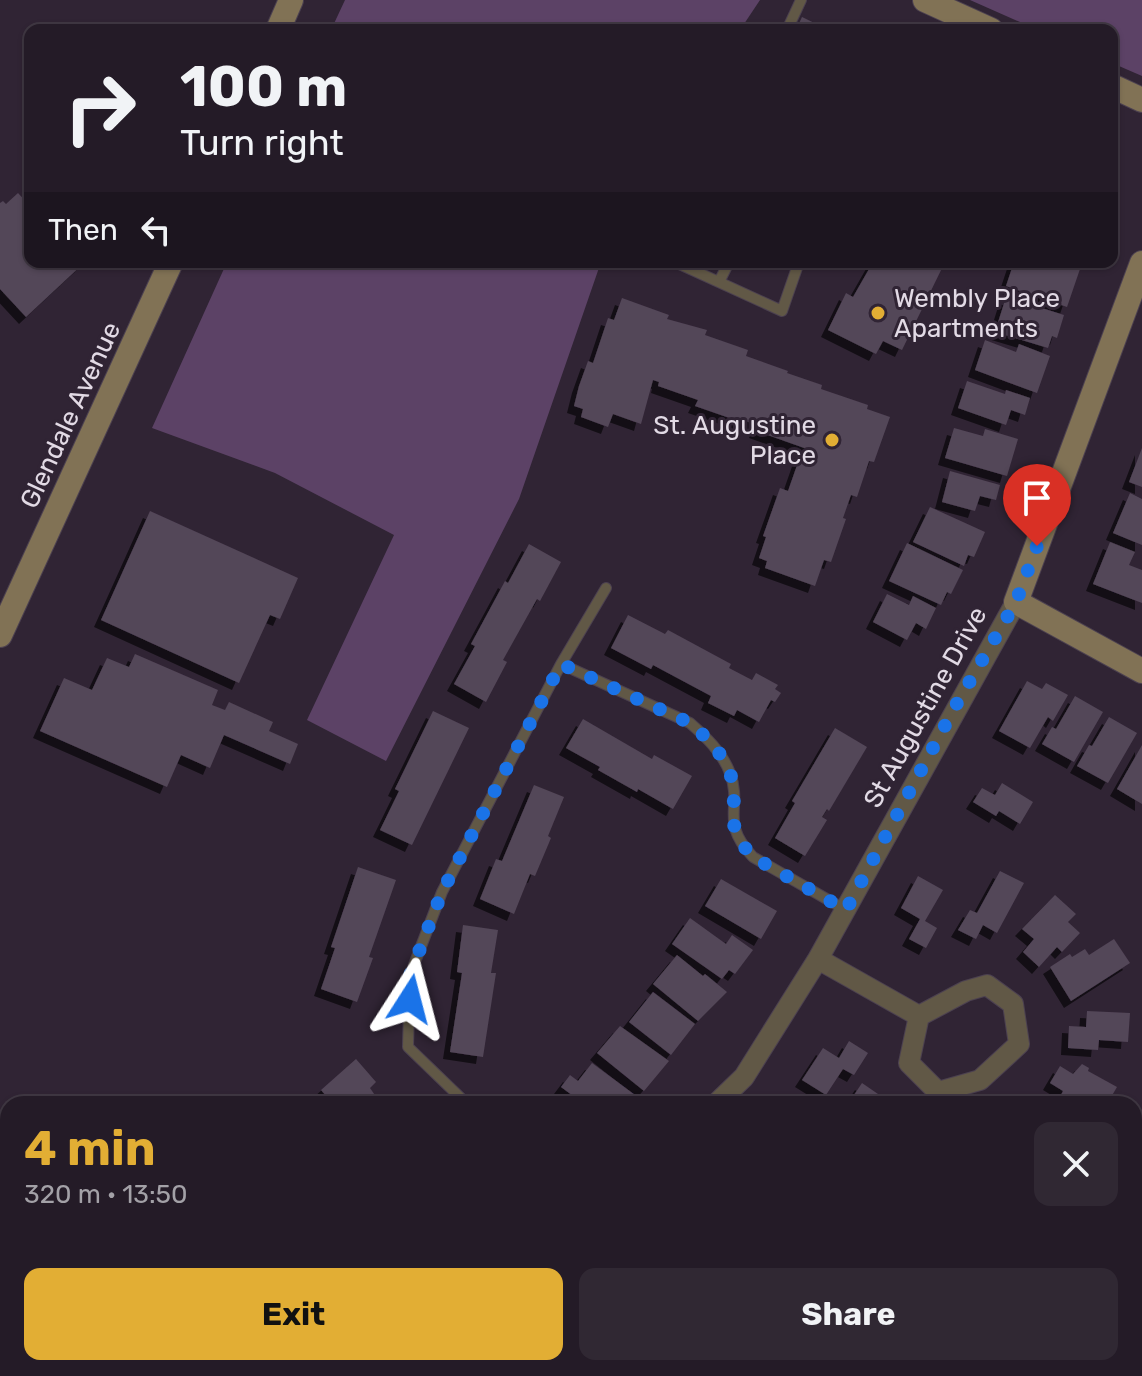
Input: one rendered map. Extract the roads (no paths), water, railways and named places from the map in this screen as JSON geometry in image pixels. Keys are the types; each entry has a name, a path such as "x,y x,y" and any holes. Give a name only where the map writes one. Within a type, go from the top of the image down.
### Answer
{"street":[{"path":"281,24 291,0"},
{"path":"925,0 978,24"},
{"path":"1118,89 1142,100"},
{"name":"St Augustine Drive","path":"724,1096 744,1077 818,959 956,705 1016,602 1142,263"},
{"name":"Glendale Avenue","path":"0,635 168,268"},
{"path":"1016,602 1142,671"},
{"path":"818,959 919,1016"},
{"path":"987,985 1013,1004 1019,1044 980,1080 938,1092 909,1063 919,1016 966,991 987,985"}],"lane":[{"path":"790,24 801,0"},
{"path":"688,268 782,311 797,268"},
{"path":"719,282 726,268"},
{"path":"459,1096 408,1047 410,975 442,892 561,664 606,588"},
{"path":"561,664 690,723 704,735 721,755 731,775 734,832 742,844 753,857 846,910"}],"place":[{"name":"Wembly Place Apartments","path":"878,313"},
{"name":"St. Augustine Place","path":"832,440"}]}
